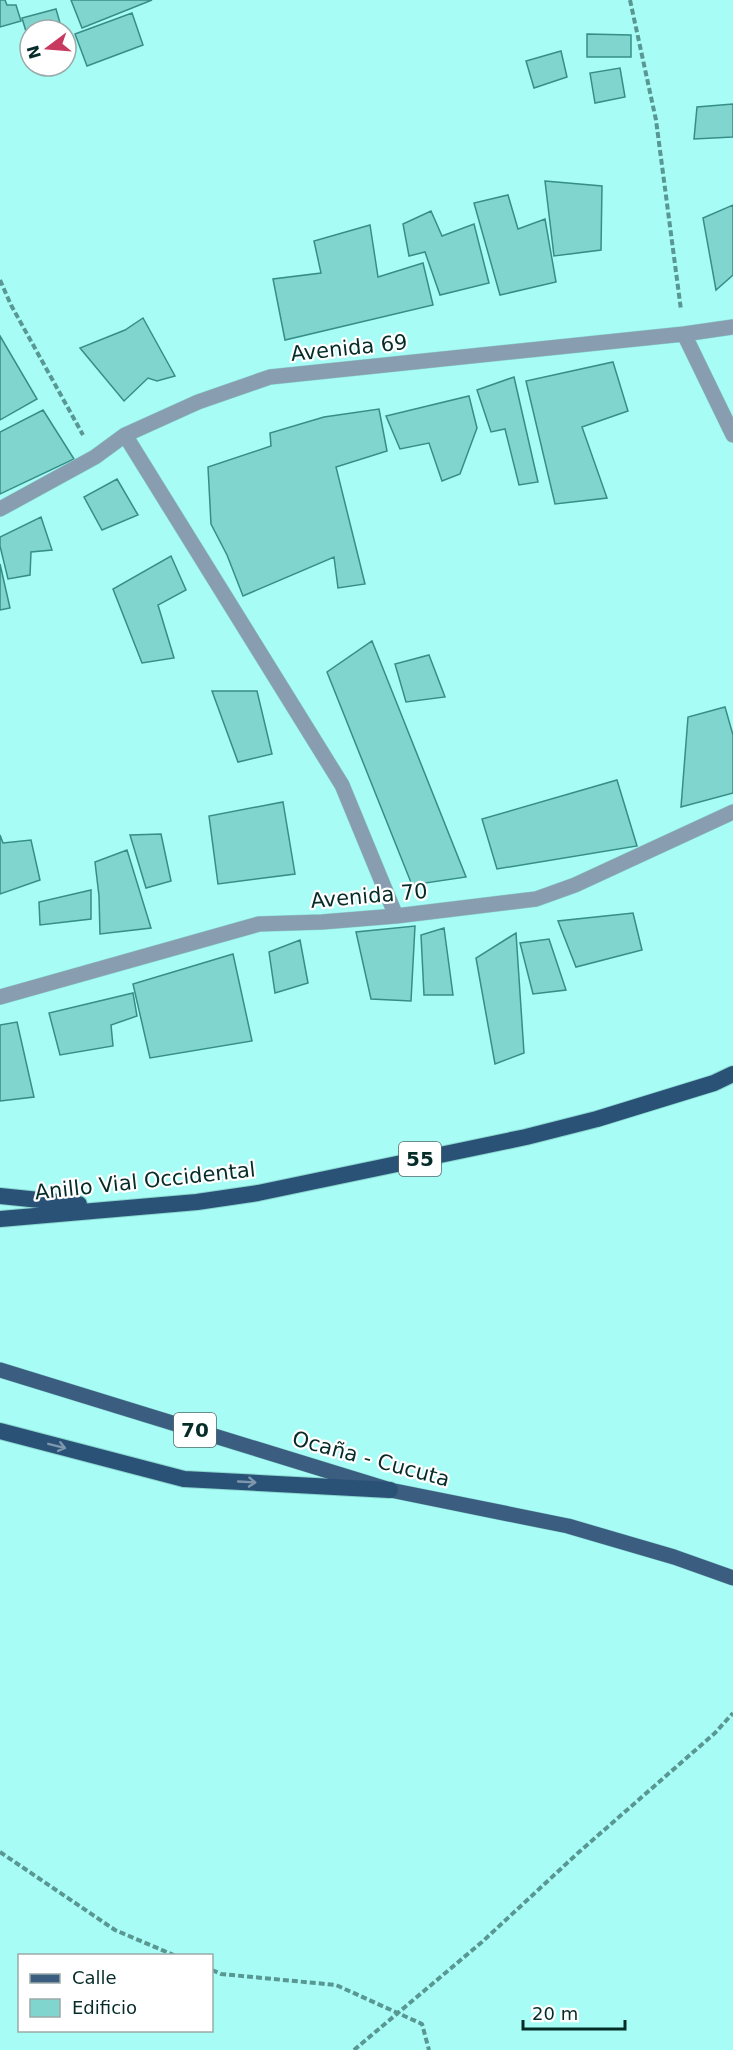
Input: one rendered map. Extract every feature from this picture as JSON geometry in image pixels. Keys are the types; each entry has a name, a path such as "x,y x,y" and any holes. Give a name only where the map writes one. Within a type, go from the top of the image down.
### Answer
{"highway":[{"name":"Anillo Vial Occidental","path":"0,1219 197,1202 258,1193 469,1150 597,1119 714,1083 733,1074"},
{"name":"Anillo Vial Occidental","path":"714,1083 733,1082"},
{"path":"0,1196 122,1208"},
{"path":"0,1431 184,1479 390,1490"}],"main road":[{"name":"Ocaña - Cucuta","path":"0,1370 390,1490 568,1526 674,1557 733,1578"}],"street":[{"name":"Avenida 69","path":"0,509 95,457 126,435 198,402 270,377 733,327"},
{"path":"684,334 733,435"},
{"path":"126,435 342,785 396,916"},
{"name":"Avenida 70","path":"0,997 259,924 396,916 536,899 575,885 733,812"}],"path":[{"path":"630,0 656,120 684,334"},
{"path":"0,280 11,305 95,457"},
{"path":"354,2050 482,1942 579,1852 715,1733 733,1713"},
{"path":"0,1852 115,1930 171,1954"},
{"path":"213,1970 221,1974 336,1985 422,2024 429,2050"}],"building":[{"path":"0,0 5,0 7,5 16,5 20,18 18,18 18,22 0,27"},
{"path":"71,0 152,0 82,28"},
{"path":"56,9 59,18 22,18"},
{"path":"132,13 143,45 87,66 78,42 78,33"},
{"path":"587,34 631,35 631,57 587,57"},
{"path":"561,51 567,77 534,88 526,61"},
{"path":"620,68 625,97 595,103 590,73"},
{"path":"733,104 733,137 694,139 697,107"},
{"path":"545,181 602,186 601,250 554,256"},
{"path":"508,195 518,229 545,219 556,282 500,295 474,203"},
{"path":"733,205 733,275 716,290 703,218"},
{"path":"431,211 442,236 474,224 489,283 440,295 425,252 409,256 403,224"},
{"path":"370,225 378,277 423,263 433,305 285,340 273,279 321,273 314,241"},
{"path":"143,318 175,376 157,381 148,378 124,401 80,348 125,330"},
{"path":"0,336 37,399 0,420"},
{"path":"613,362 628,411 582,427 607,498 555,504 526,381"},
{"path":"514,377 538,482 519,485 505,429 491,432 477,390"},
{"path":"469,396 477,428 460,474 442,481 429,443 400,449 386,416"},
{"path":"379,409 387,451 336,467 365,584 338,588 334,557 243,596 227,555 211,524 208,467 271,446 270,433 324,417"},
{"path":"43,410 74,459 0,494 0,432"},
{"path":"117,479 138,515 102,530 84,497"},
{"path":"41,517 52,550 31,552 30,575 8,579 0,537"},
{"path":"171,556 186,590 158,605 174,658 142,663 113,589"},
{"path":"0,564 10,608 0,610"},
{"path":"372,641 466,877 412,885 327,672"},
{"path":"429,655 445,697 406,702 395,664"},
{"path":"212,691 257,691 272,754 238,762"},
{"path":"725,707 733,735 733,793 681,807 688,717"},
{"path":"617,780 637,846 497,869 482,819"},
{"path":"283,802 295,874 218,884 209,816"},
{"path":"161,834 171,881 146,888 130,835"},
{"path":"0,835 3,843 31,840 40,880 0,894"},
{"path":"127,850 151,928 100,934 95,862"},
{"path":"91,890 91,919 40,925 39,902"},
{"path":"633,913 642,950 576,967 558,921"},
{"path":"415,926 411,1001 371,999 356,932"},
{"path":"444,928 453,995 424,995 421,935"},
{"path":"516,933 524,1053 495,1064 476,958"},
{"path":"549,939 566,990 533,994 520,943"},
{"path":"300,940 308,983 275,993 269,952"},
{"path":"233,954 252,1041 150,1058 133,984"},
{"path":"133,993 137,1016 111,1025 113,1046 60,1055 49,1013"},
{"path":"17,1022 34,1097 0,1101 0,1025"}]}
